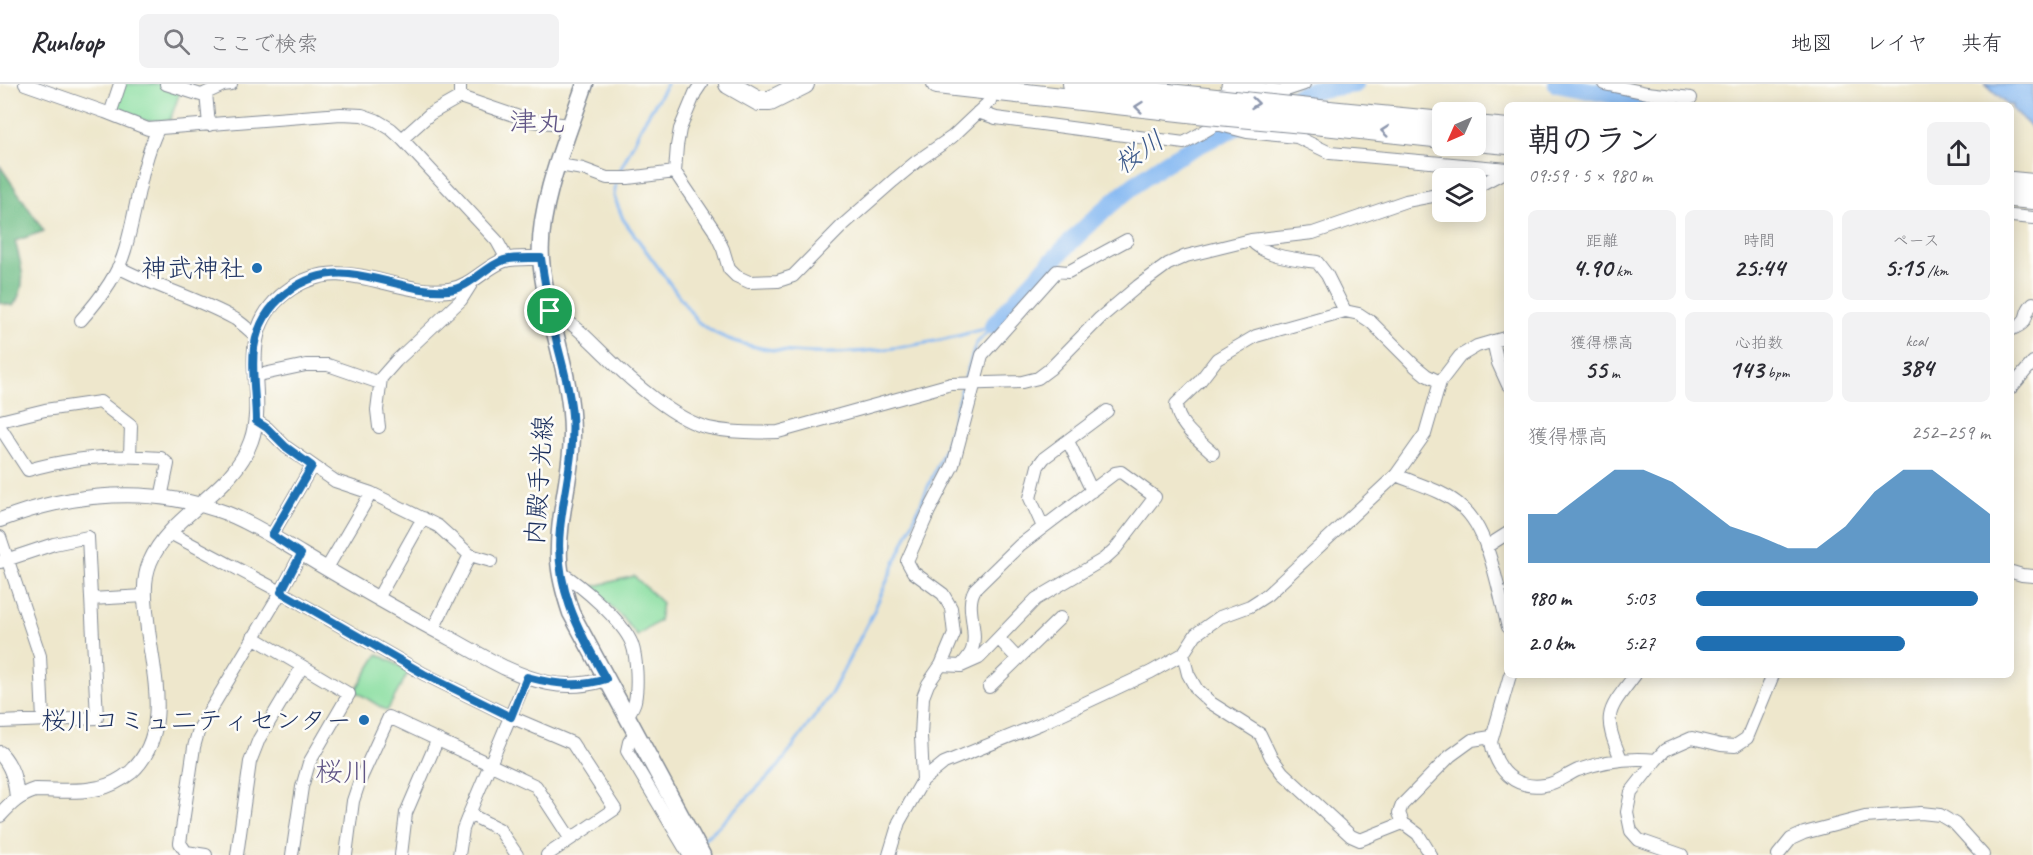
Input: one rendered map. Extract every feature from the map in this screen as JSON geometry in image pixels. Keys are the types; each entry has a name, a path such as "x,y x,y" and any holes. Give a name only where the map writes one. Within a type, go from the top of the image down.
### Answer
{"highway":[{"path":"729,84 759,101 770,101 785,90 804,84"},
{"path":"937,84 1326,118 1432,122"},
{"path":"1074,84 1197,105"},
{"path":"1326,118 1432,136"},
{"path":"1486,127 1504,129"},
{"path":"1486,142 1504,144"},
{"path":"2014,182 2033,184"},
{"path":"2014,197 2033,199"}],"main road":[{"name":"内殿手光線","path":"585,84 549,193 541,258 550,311 570,396 572,417 571,459 560,529 560,572 571,613 702,855"}],"street":[{"path":"25,84 42,87 142,128 209,125 294,116 362,115 391,129 497,241 507,259"},
{"path":"110,114 120,84"},
{"path":"166,84 201,94 231,84"},
{"path":"460,84 460,97"},
{"path":"701,84 680,129 675,172 714,230 729,269 736,276 749,282 778,281 793,276 843,225 916,162 952,137 990,102"},
{"path":"978,112 996,118 1184,143 1217,124 1229,85 1283,91 1304,84"},
{"path":"1604,84 1691,102 1692,84"},
{"path":"206,93 209,125"},
{"path":"402,140 430,114 460,97 531,121 571,126"},
{"path":"1217,124 1247,132 1297,137 1330,153 1504,170"},
{"path":"81,320 94,305 118,267 125,251 151,144 158,129"},
{"path":"559,165 583,169 607,178 628,178 675,172"},
{"path":"1486,182 1504,172"},
{"path":"550,311 568,320 629,379 689,420 707,428 750,434 778,432 951,384 1022,382 1038,378 1114,306 1168,264 1186,256 1251,240 1313,232 1406,201 1432,196"},
{"path":"2014,216 2033,219"},
{"path":"923,780 921,736 923,697 928,684 941,665 954,634 951,608 943,594 913,572 907,561 953,465 982,355 1058,271 1068,272 1127,240"},
{"path":"1251,240 1265,251 1294,259 1317,262 1328,275 1345,311"},
{"path":"379,428 376,410 381,378 396,361 461,300 473,281 483,272 507,259 541,258"},
{"path":"118,267 237,320 257,337"},
{"path":"0,815 17,797 35,790 99,788 124,777 145,756 152,744 157,717 144,596 146,575 150,561 170,532 200,506 236,468 245,455 252,440 256,421 254,348 264,320 277,301 306,280 327,275 349,274 428,291 452,290 473,281"},
{"path":"2014,327 2023,325 2028,319 2029,307 2033,303"},
{"path":"1213,453 1185,426 1177,413 1176,404 1200,381 1217,359 1256,336 1345,311 1359,314 1371,322 1415,366 1440,382"},
{"path":"889,855 899,822 923,780 944,763 1093,700 1151,672 1182,654 1196,634 1220,617 1250,606 1267,595 1395,475 1425,434 1440,382 1460,356 1477,346 1504,338"},
{"path":"1493,341 1504,376"},
{"path":"2014,385 2033,362"},
{"path":"254,376 306,365 328,365 380,383"},
{"path":"0,421 45,410 100,402 131,426 130,455"},
{"path":"1043,527 1030,498 1038,466 1044,458 1107,411"},
{"path":"256,421 267,428 286,447 335,481 371,493 423,518 438,526 470,555 490,561"},
{"path":"0,427 28,470 81,458 130,455 161,458 168,464 161,498"},
{"path":"1068,441 1092,491"},
{"path":"272,535 312,466"},
{"path":"941,665 961,666 979,658 1036,599 1104,559 1116,548 1155,497 1121,472 1115,473 1020,545 971,596 975,627 972,651 961,666"},
{"path":"1395,475 1446,496 1461,505 1475,520 1486,547 1504,612"},
{"path":"327,568 371,493"},
{"path":"0,520 53,502 112,495 161,498 200,506 226,513 272,535 301,554 501,666 548,683 571,685 606,679"},
{"path":"378,598 423,518"},
{"path":"170,532 424,674 511,717 572,743 615,809 547,855"},
{"path":"1486,547 1504,536"},
{"path":"0,537 4,561 40,656 43,720"},
{"path":"0,722 97,718 88,537 54,544 4,561"},
{"path":"206,855 186,852 180,843 194,747 199,729 281,592 301,554"},
{"path":"433,629 470,555"},
{"path":"560,572 577,582 617,623 632,645 637,679 635,703 627,717"},
{"path":"2014,573 2022,576 2033,576"},
{"path":"91,599 144,596"},
{"path":"988,687 1060,618"},
{"path":"253,637 349,694 309,764 302,787 292,855"},
{"path":"999,639 1018,659"},
{"path":"1182,654 1188,674 1197,690 1210,703 1260,734 1271,757 1283,773 1351,836 1360,840 1403,823"},
{"path":"237,855 250,762 259,739 302,667"},
{"path":"459,855 463,829 527,677"},
{"path":"1509,678 1491,737 1493,753 1503,772 1512,780 1525,784 1546,785 1579,770 1621,759 1656,759"},
{"path":"1621,759 1609,717 1612,706 1633,678"},
{"path":"1682,855 1639,840 1631,831 1627,812 1631,792 1665,750 1692,738 1735,746 1747,738 1772,678"},
{"path":"346,855 353,801 389,717 536,786 570,838"},
{"path":"635,733 629,742 627,751 689,855"},
{"path":"1431,855 1419,834 1403,823 1399,813 1402,806 1450,756 1472,740 1491,737"},
{"path":"401,855 406,813 437,741"},
{"path":"0,753 8,762 14,776 17,797"},
{"path":"1778,855 1791,839 1804,833 1865,817 1922,813 1940,815 1955,824 1983,855"},
{"path":"469,814 499,829 517,855"}],"green space":[{"path":"123,84 160,84 180,92 170,120 146,121 119,110 117,105"},
{"path":"0,166 44,231 15,241 22,282 18,298 13,306 0,303"},
{"path":"634,576 662,603 659,621 637,636 623,618 591,587"},
{"path":"378,654 409,671 387,711 355,691"}],"water":[{"path":"1985,84 2033,84 2033,129 2014,111 2014,102 2004,102"}],"waterway":[{"path":"618,175 643,123 667,84"},
{"name":"桜川","path":"1273,107 1312,90 1355,84"},
{"name":"桜川","path":"1557,84 1647,102"},
{"name":"桜川","path":"993,326 1073,239 1117,199 1174,158 1246,122"},
{"path":"616,181 614,196 623,219 697,321 725,337 759,348 841,353 924,343 992,326"},
{"path":"964,382 976,344 993,326"},
{"path":"701,841 779,766 832,692 873,613 945,448 962,388"}],"place":[{"name":"神武神社","path":"257,268"},
{"name":"桜川コミュ二ティセンター","path":"364,720"}],"district":[{"name":"津丸","path":"537,121"},
{"name":"桜川","path":"343,771"}],"route":[{"path":"541,258 550,311 570,396 572,417 571,459 560,529 559,558 562,586 571,613 606,679 571,685 548,683 527,677 511,717 393,658 281,592 301,554 272,535 312,466 256,421 254,348 270,309 286,292 306,280 327,275 349,274 428,291 452,290 473,281 483,272 507,259 541,258"}]}
